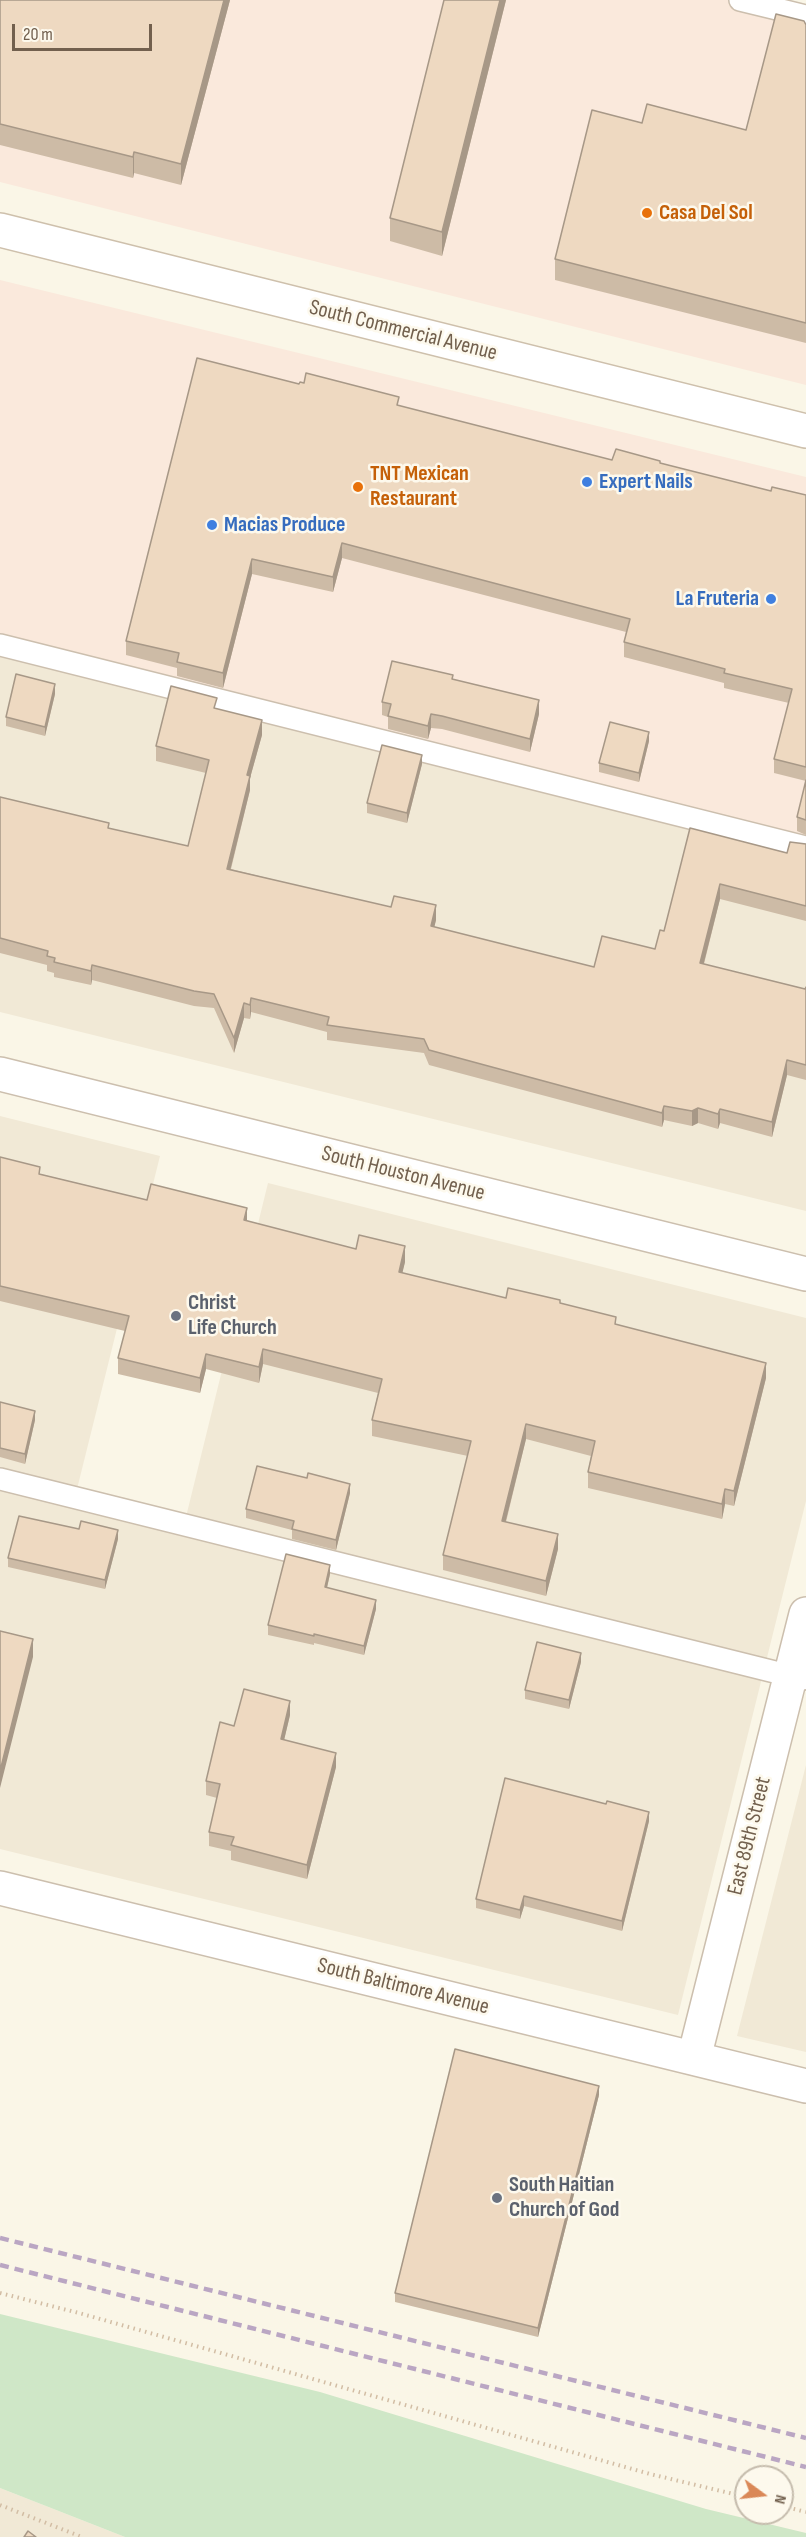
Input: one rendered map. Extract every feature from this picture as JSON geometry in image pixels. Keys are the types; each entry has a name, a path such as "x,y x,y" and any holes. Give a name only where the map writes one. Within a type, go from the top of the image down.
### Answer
{"street":[{"name":"South Commercial Avenue","path":"0,230 806,430"},
{"name":"South Houston Avenue","path":"0,1074 806,1274"},
{"name":"East 89th Street","path":"694,2058 798,1678 806,1614"},
{"name":"South Baltimore Avenue","path":"0,1888 806,2086"}],"lane":[{"path":"740,0 806,16"},
{"path":"0,645 806,847"},
{"path":"0,1479 798,1678"}],"path":[{"path":"0,2293 91,2316 650,2474 734,2494"},
{"path":"0,2505 82,2537"}],"shaded area":[{"path":"0,0 740,0 806,16 806,385 0,182"},
{"path":"0,280 806,477 806,847 0,645"},
{"path":"0,645 806,847 806,1211 0,1012"},
{"path":"0,1116 160,1156 75,1497 184,1525 268,1183 806,1318 806,1501 678,2015 0,1849"},
{"path":"806,1765 806,2052 737,2036"},
{"path":"0,2488 125,2537 0,2537"}],"green space":[{"path":"0,2314 320,2392 734,2516 734,2525 773,2525 806,2533 806,2537 125,2537 0,2488"}],"building":[{"path":"0,0 224,0 181,164 134,152 133,157 0,124"},
{"path":"444,0 500,0 442,232 390,218"},
{"path":"776,14 804,21 806,25 806,323 555,259 592,110 642,123 647,104 746,130"},
{"path":"197,358 299,384 304,383 306,373 399,397 397,405 612,460 616,449 660,461 660,463 771,491 772,487 806,495 806,767 774,759 792,689 724,673 725,669 624,642 630,619 342,543 333,577 252,559 223,673 177,662 179,653 126,641"},
{"path":"392,661 453,675 452,679 539,700 530,739 431,714 428,726 388,716 391,704 382,702"},
{"path":"16,674 55,684 45,727 6,717"},
{"path":"171,686 217,698 214,708 262,720 247,775 250,776 227,869 391,907 394,896 436,905 431,926 594,967 602,936 655,949 660,930 664,931 690,828 787,853 790,842 806,844 806,906 720,884 700,963 805,989 806,987 806,1065 787,1060 772,1122 720,1109 718,1114 698,1108 692,1111 664,1106 662,1113 429,1050 424,1039 327,1025 329,1017 251,998 250,1005 244,1003 234,1038 214,994 92,965 91,971 54,962 55,958 47,956 48,951 0,938 0,797 109,823 108,828 188,846 209,760 156,746"},
{"path":"610,722 649,732 639,773 599,763"},
{"path":"382,745 422,755 407,813 367,803"},
{"path":"806,780 806,820 797,817"},
{"path":"0,1157 40,1167 39,1174 147,1200 151,1184 247,1208 244,1220 356,1249 359,1235 405,1246 399,1272 506,1298 508,1288 560,1300 560,1303 616,1317 615,1324 766,1363 734,1491 725,1489 722,1504 588,1472 595,1441 526,1424 502,1521 558,1534 546,1581 443,1555 471,1441 372,1420 382,1379 263,1349 259,1367 206,1354 200,1378 118,1358 129,1316 0,1286"},
{"path":"0,1402 35,1411 25,1454 0,1448"},
{"path":"257,1466 307,1478 308,1473 350,1484 336,1540 292,1529 294,1521 246,1509"},
{"path":"19,1516 79,1529 81,1521 118,1530 105,1580 8,1558"},
{"path":"286,1554 330,1565 325,1587 376,1600 364,1646 268,1625"},
{"path":"0,1631 33,1639 0,1771"},
{"path":"537,1642 581,1653 569,1700 525,1690"},
{"path":"244,1689 290,1701 281,1739 336,1753 307,1865 231,1845 234,1837 209,1832 220,1784 206,1781 220,1722 234,1726"},
{"path":"505,1778 606,1804 607,1801 649,1812 622,1921 524,1896 520,1910 476,1899"},
{"name":"South Haitian Church of God","path":"455,2049 599,2086 538,2328 395,2293"},
{"path":"28,2531 36,2537 24,2537"}],"railway":[{"path":"0,2238 806,2438"},
{"path":"0,2265 806,2467"}],"place":[{"name":"Casa Del Sol","path":"647,213"},
{"name":"Expert Nails","path":"587,482"},
{"name":"TNT Mexican Restaurant","path":"358,487"},
{"name":"Macias Produce","path":"212,525"},
{"name":"La Fruteria","path":"771,599"},
{"name":"Christ Life Church","path":"176,1316"},
{"name":"South Haitian Church of God","path":"497,2198"}]}
